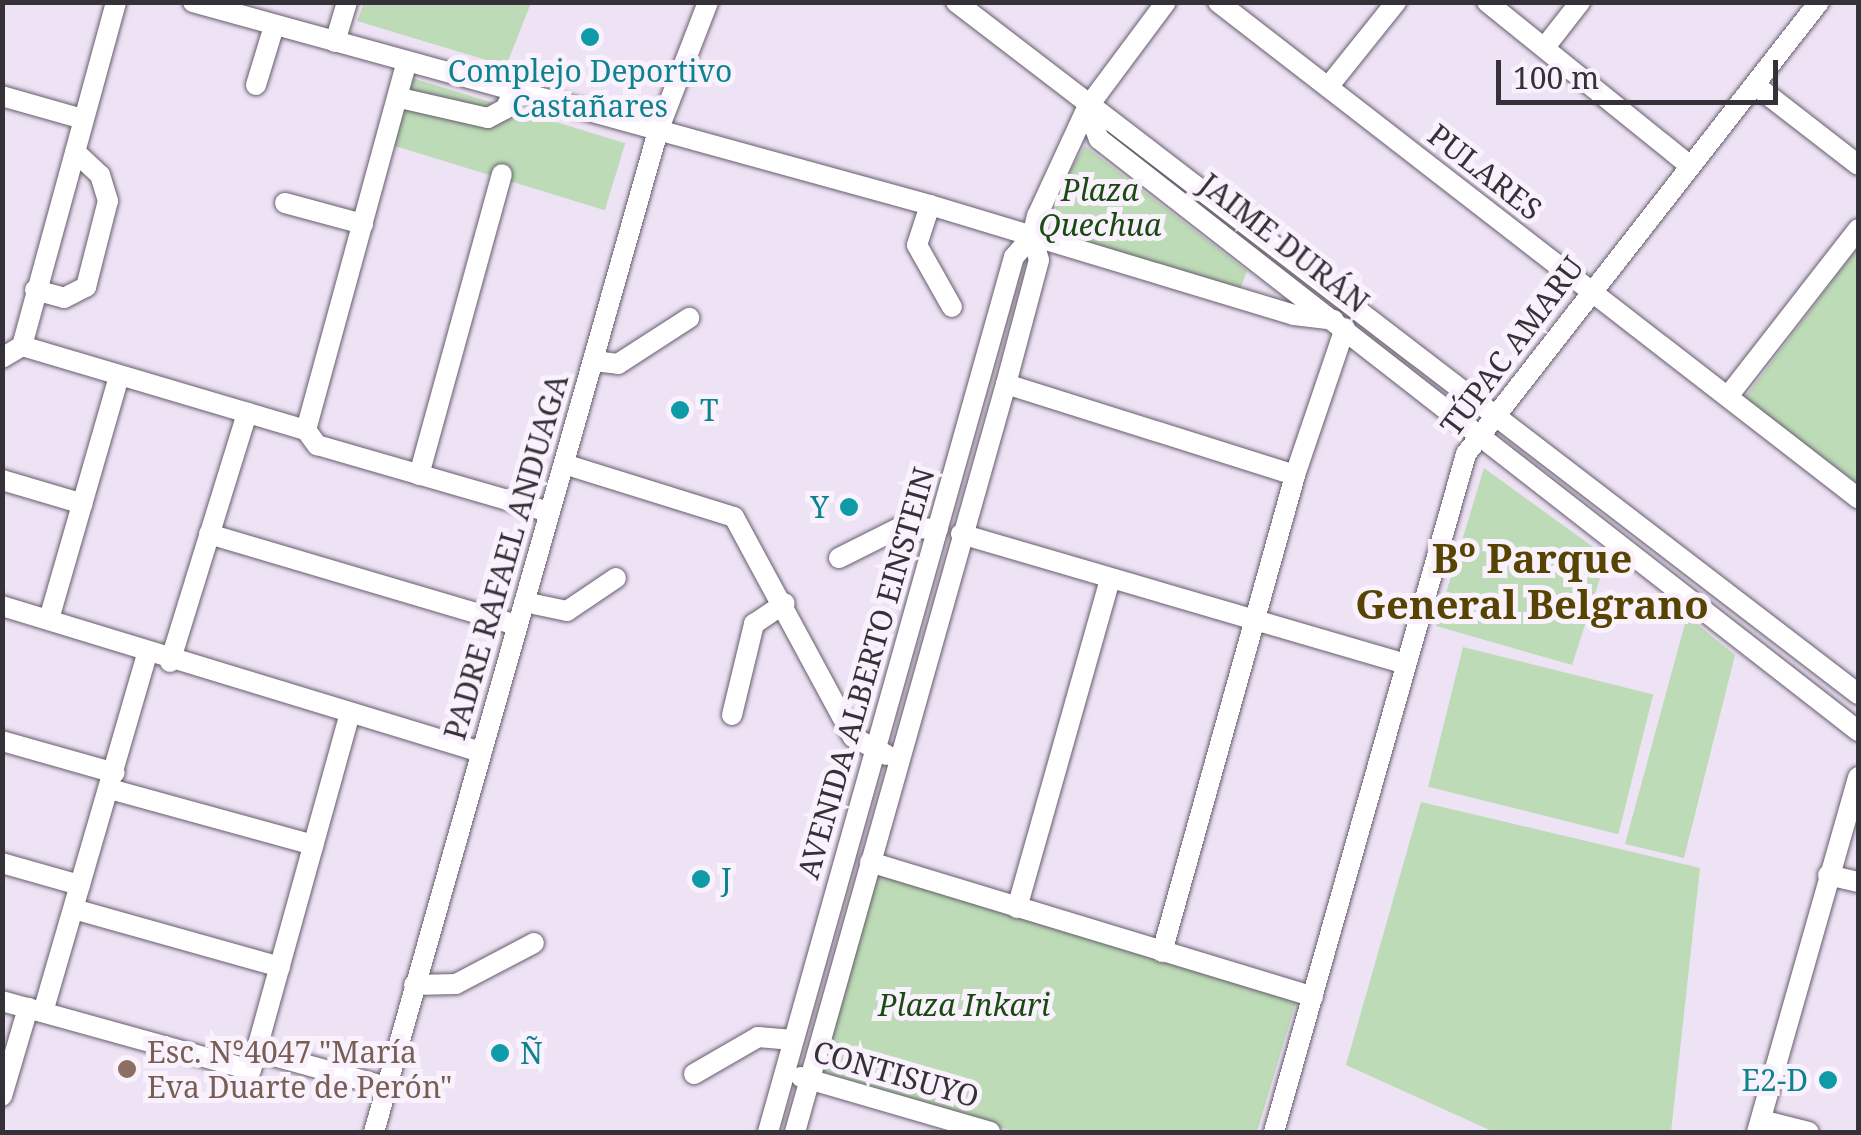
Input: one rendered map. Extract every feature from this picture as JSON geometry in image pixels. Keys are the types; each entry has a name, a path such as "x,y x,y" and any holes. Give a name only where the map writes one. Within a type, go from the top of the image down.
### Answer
{"street":[{"path":"2,358 22,346 116,2"},
{"path":"193,2 930,205 1294,315 1339,324 1162,952"},
{"path":"335,42 347,2"},
{"name":"PADRE RAFAEL ANDUAGA","path":"374,1132 658,131 708,2"},
{"path":"956,2 1087,108"},
{"name":"AVENIDA ALBERTO EINSTEIN","path":"768,1132 1014,257 1032,236 1087,108 1166,2"},
{"name":"PULARES","path":"1218,2 1858,498"},
{"path":"1328,87 1396,2"},
{"path":"1488,2 1690,166"},
{"path":"1545,47 1580,2"},
{"name":"TÚPAC AMARU","path":"1274,1132 1459,471 1477,434 1819,2"},
{"path":"256,85 274,26"},
{"path":"306,430 407,62"},
{"path":"1755,84 1858,165"},
{"path":"400,98 488,118 506,108 514,91"},
{"path":"2,96 83,118"},
{"name":"JAIME DURÁN","path":"1087,108 1099,139 1858,731"},
{"name":"JAIME DURÁN","path":"1087,108 1115,119 1858,694"},
{"path":"35,290 64,298 86,286 108,202 100,175 75,152"},
{"path":"419,475 502,174"},
{"path":"286,203 363,224"},
{"path":"930,205 917,245 952,307"},
{"path":"1729,395 1858,229"},
{"name":"AVENIDA ALBERTO EINSTEIN","path":"795,1132 1006,384 1038,260 1032,236"},
{"path":"594,361 618,364 689,318"},
{"path":"22,346 306,430 317,445 549,512"},
{"path":"50,619 119,377"},
{"path":"1006,384 1295,475"},
{"path":"170,662 246,413"},
{"path":"564,464 734,516 785,602 853,737 898,759"},
{"path":"2,480 83,504"},
{"path":"840,558 900,528 938,529"},
{"path":"209,534 517,625"},
{"path":"961,534 1405,664"},
{"path":"524,602 568,611 616,578"},
{"path":"1017,908 1110,580"},
{"path":"732,715 754,624 785,602"},
{"path":"2,606 170,662 481,752"},
{"path":"2,1096 74,909 148,655"},
{"path":"2,1002 251,1070 350,714"},
{"path":"2,740 113,781 314,845"},
{"path":"1809,1132 1759,1126 1858,777"},
{"path":"870,862 1313,996"},
{"path":"2,863 80,885"},
{"path":"1828,875 1858,882"},
{"path":"74,909 280,966"},
{"path":"414,985 456,984 534,943"},
{"path":"694,1074 758,1037 793,1040"},
{"path":"256,1051 387,1087"},
{"name":"CONTISUYO","path":"785,1072 990,1132"}],"green space":[{"path":"364,2 531,3 506,66 357,21"},
{"path":"412,78 625,143 605,210 392,145"},
{"name":"Plaza Quechua","path":"1085,146 1247,271 1240,289 1052,234 1059,189"},
{"path":"1858,247 1858,478 1856,482 1743,400"},
{"path":"1484,468 1607,557 1572,665 1436,626"},
{"path":"1687,616 1735,655 1684,858 1625,844"},
{"path":"1463,647 1653,694 1618,834 1428,787"},
{"path":"1421,802 1700,868 1671,1132 1494,1132 1346,1065"},
{"name":"Plaza Inkari","path":"880,866 1299,992 1257,1132 1016,1132 820,1077"}],"place":[{"name":"Complejo Deportivo Castañares","path":"590,37"},
{"name":"T","path":"680,410"},
{"name":"Y","path":"849,507"},
{"name":"J","path":"701,879"},
{"name":"Ñ","path":"500,1053"},
{"name":"Esc. N°4047 \"María Eva Duarte de Perón\"","path":"127,1069"},
{"name":"E2-D","path":"1828,1080"}],"district":[{"name":"Bº Parque General Belgrano","path":"1532,581"}]}
